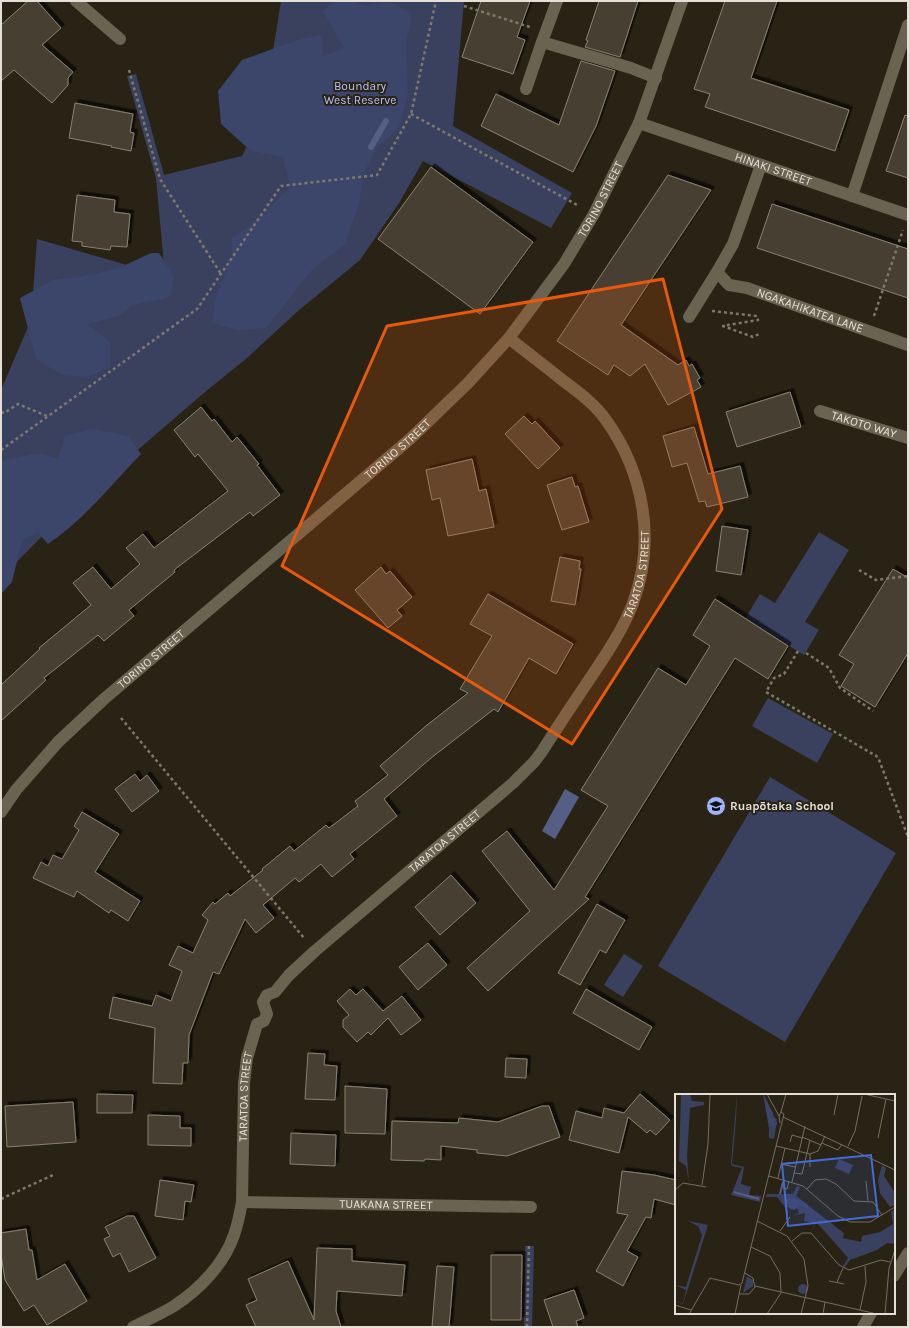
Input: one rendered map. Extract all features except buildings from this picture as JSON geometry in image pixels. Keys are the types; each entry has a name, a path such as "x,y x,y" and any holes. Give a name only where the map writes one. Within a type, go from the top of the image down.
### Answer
{"street":[{"path":"76,1 120,39"},
{"path":"526,89 557,1"},
{"name":"TORINO STREET","path":"1,812 16,790 58,742 104,699 410,439 468,383 509,338 557,275 594,214 639,123 682,1"},
{"path":"852,196 908,25"},
{"path":"542,42 656,78"},
{"name":"HINAKI STREET","path":"639,123 761,166 908,215"},
{"path":"689,317 733,244 761,166"},
{"name":"NGAKAHIKATEA LANE","path":"717,272 729,285 747,288 908,345"},
{"name":"TARATOA STREET","path":"133,1327 173,1306 192,1293 209,1276 226,1253 234,1236 239,1220 242,1202 244,1083 247,1058 257,1024 264,1021 268,1014 263,1002 264,998 275,992 289,975 315,951 513,783 535,761 607,652 633,603 640,580 644,557 643,510 639,487 620,440 605,418 582,395 509,338"},
{"name":"TAKOTO WAY","path":"820,411 908,438"},
{"name":"TUAKANA STREET","path":"242,1202 531,1207"},
{"path":"895,1274 908,1253"},
{"path":"863,1327 870,1314"}],"path":[{"path":"1,450 197,308 281,186 377,175 411,114 436,1"},
{"path":"464,6 536,29 542,42"},
{"path":"129,70 160,179 221,274"},
{"path":"411,114 594,214"},
{"path":"872,320 904,229"},
{"path":"711,310 757,316 758,320 723,326 753,337 759,334"},
{"path":"1,412 4,413 18,404 47,416"},
{"path":"858,570 876,580 908,576"},
{"path":"798,651 784,674 774,678 766,692 878,757 908,837"},
{"path":"806,653 829,668 840,688 873,711"},
{"path":"121,718 307,941"},
{"path":"1,1199 53,1175"},
{"path":"527,1327 529,1243"}],"highlighted area":[{"path":"663,279 722,509 572,744 282,566 387,326"}],"green space":[{"name":"Boundary West Reserve","path":"281,1 464,1 453,126 572,193 551,228 423,161 399,203 360,260 298,311 247,358 205,392 67,511 1,578 1,390 31,320 37,239 165,276 156,178 127,76 136,74 164,175 242,156 263,114"},
{"path":"335,1 352,1 366,6 386,2 395,4 412,14 406,44 408,94 399,128 377,147 364,173 359,205 344,245 311,271 266,328 239,331 212,323 215,301 232,253 232,238 254,222 290,188 283,157 251,151 221,124 218,91 242,60 297,40 322,35 323,56 344,48 323,11"},
{"path":"151,253 159,253 174,276 171,295 165,299 132,305 120,316 88,324 110,342 110,368 87,377 62,375 36,359 20,298 53,280 94,274 119,268"},
{"path":"94,429 128,436 141,454 97,502 61,535 48,544 38,533 22,540 12,582 1,594 1,462 7,459 40,453 58,459 65,435"},
{"path":"819,532 849,550 805,622 819,630 804,655 745,619 760,594 775,603"},
{"path":"768,698 833,734 817,763 752,726"},
{"path":"770,777 896,853 785,1042 658,966"},
{"path":"624,954 643,966 623,997 604,985"},
{"path":"525,1246 534,1246 532,1327 524,1327"}],"shaded area":[{"path":"565,789 579,797 555,839 542,831"}],"waterway":[{"path":"371,147 386,121"}],"place":[{"name":"Ruapōtaka School","path":"716,806"}]}
